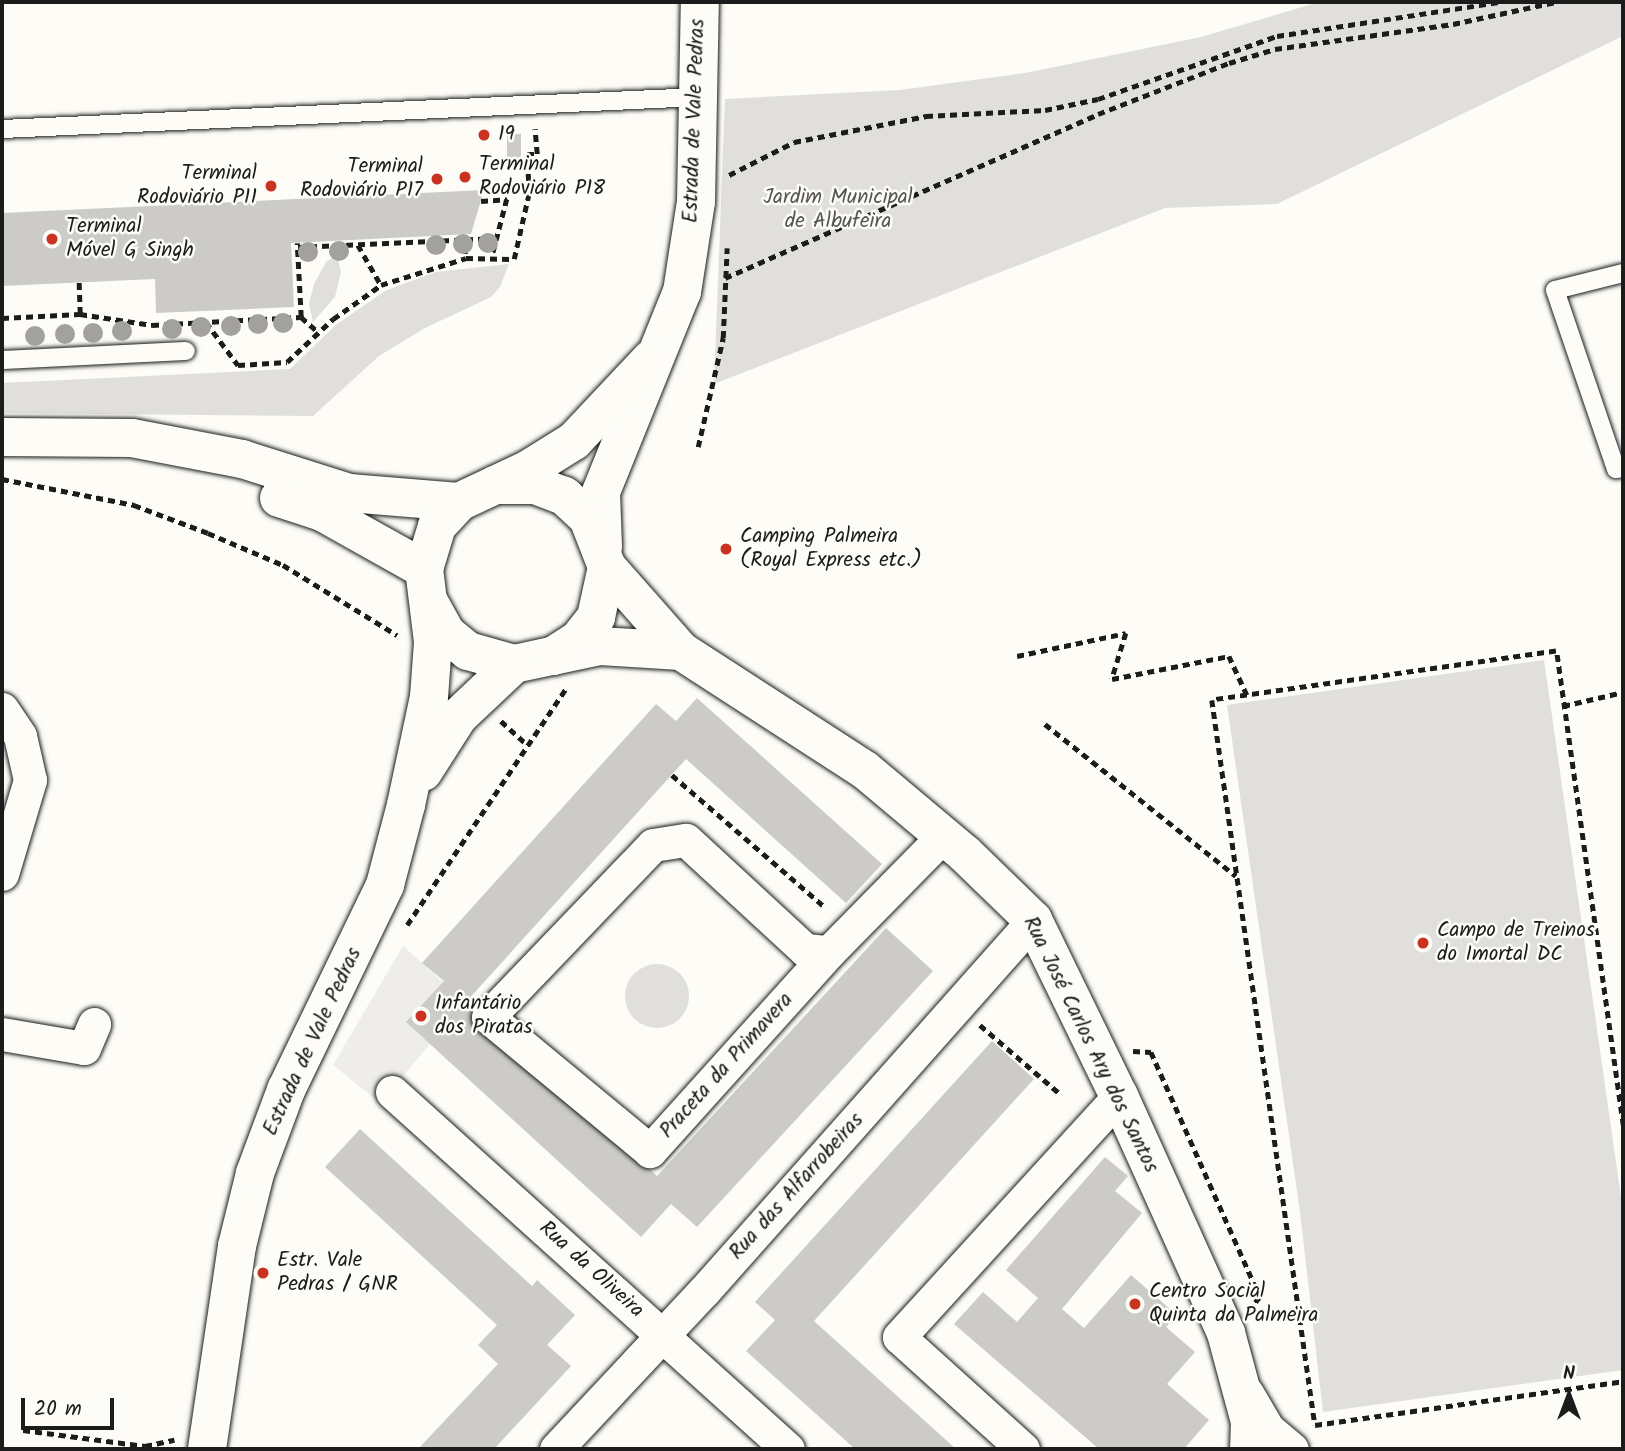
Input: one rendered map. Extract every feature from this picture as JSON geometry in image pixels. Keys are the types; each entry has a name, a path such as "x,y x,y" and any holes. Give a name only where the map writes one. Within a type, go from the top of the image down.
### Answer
{"main road":[{"name":"Estrada de Vale Pedras","path":"605,557 601,492 652,359 682,292 696,202 700,2"},
{"name":"Estrada de Vale Pedras","path":"493,485 573,442 652,359"},
{"path":"2,437 132,438 242,459 349,493 458,502"},
{"path":"2,457 125,459 229,481 322,512 426,584 447,634 468,651 514,664 600,646 681,651"},
{"path":"426,584 437,526 458,502 493,485 535,485 564,496 588,518 605,557 681,651"},
{"path":"553,656 579,639 596,617 605,557"},
{"name":"Estrada de Vale Pedras","path":"194,1442 255,1173 286,1090 385,885 407,805 429,697 433,642 426,584"},
{"name":"Rua José Carlos Ary dos Santos","path":"681,651 865,770 943,835 1033,920 1119,1096 1226,1333 1241,1381"},
{"name":"Estrada de Vale Pedras","path":"407,805 458,717 514,664"},
{"path":"1241,1381 1250,1422 1249,1449"}],"street":[{"path":"2,709 20,736 30,780 2,874"},
{"name":"Praceta da Primavera","path":"829,952 805,950 686,840 653,845 488,1017 650,1151 829,952 943,835"},
{"name":"Rua das Alfarrobeiras","path":"556,1449 1033,920"},
{"path":"2,1034 84,1048 94,1024"},
{"name":"Rua da Oliveira","path":"392,1092 788,1449"},
{"path":"1023,1449 899,1337 1119,1096"},
{"name":"Rua José Carlos Ary dos Santos","path":"1241,1381 1268,1429 1293,1449"}],"lane":[{"path":"2,129 698,97"},
{"path":"1623,273 1555,290 1616,469 1623,468"},
{"path":"2,360 186,351"}],"path":[{"path":"729,175 794,142 926,116 1045,110 1098,99 1277,36 1498,2"},
{"path":"725,278 1098,114 1229,63 1275,49 1453,24 1556,2"},
{"path":"206,322 238,365 287,362 318,332 382,285 466,258 514,258 529,194 527,154 537,153 535,129"},
{"path":"481,201 507,199 492,257"},
{"path":"301,317 298,245 358,245 465,237 498,238"},
{"path":"465,237 466,258"},
{"path":"358,245 382,285"},
{"path":"79,282 80,314"},
{"path":"2,318 80,314 152,325 301,317 318,332"},
{"path":"2,479 134,505 208,533 283,565 408,641"},
{"path":"1017,656 1126,633 1112,679 1229,656 1247,695"},
{"path":"1623,1125 1556,651 1212,700 1315,1425 1623,1381"},
{"path":"1563,706 1623,692"},
{"path":"1045,724 1237,877"},
{"path":"975,1011 978,1024 1059,1093"},
{"path":"23,1430 145,1447 194,1442"}],"shaded area":[{"name":"Infantário dos Piratas","path":"403,946 496,1030 458,1070 430,1044 380,1103 333,1065"}],"green space":[{"name":"Jardim Municipal de Albufeira","path":"1319,2 1623,2 1623,36 1277,204 1165,208 714,384 725,99 900,90 1025,73 1201,37"},
{"path":"337,255 341,272 335,297 313,322 309,304 314,284 326,262"},
{"path":"509,264 500,287 491,297 425,328 379,356 313,416 2,413 2,383 290,369 337,324 385,291 435,272"},
{"name":"Campo de Treinos do Imortal DC","path":"1544,660 1623,1211 1623,1370 1323,1412 1300,1212 1227,705"},
{"path":"657,964 669,966 680,973 687,984 687,1008 680,1019 669,1026 657,1028 645,1026 634,1019 627,1008 625,996 627,984 634,973 645,966"}],"building":[{"path":"507,134 521,134 521,160 507,160"},
{"path":"484,190 471,234 291,243 294,307 156,313 155,279 2,286 2,213"},
{"path":"697,698 882,864 846,903 686,759 466,1002 657,1176 886,928 933,971 697,1227 671,1204 641,1237 406,1022 444,981 422,963 656,704 676,721"},
{"path":"992,1041 1034,1079 814,1321 956,1449 855,1449 746,1351 775,1320 755,1302"},
{"path":"360,1129 532,1286 537,1280 575,1315 547,1345 571,1366 494,1449 418,1449 498,1364 478,1345 497,1325 325,1167"},
{"name":"Centro Social Quinta da Palmeira","path":"1105,1157 1128,1176 1115,1191 1142,1213 1062,1309 1084,1328 1131,1275 1177,1315 1166,1327 1195,1352 1167,1384 1209,1420 1184,1449 1099,1449 954,1324 983,1292 1017,1322 1038,1298 1006,1270"}],"place":[{"name":"19","path":"484,135"},
{"name":"Terminal Rodoviário P18","path":"465,177"},
{"name":"Terminal Rodoviário P17","path":"437,179"},
{"name":"Terminal Rodoviário P11","path":"271,186"},
{"name":"Terminal Móvel G Singh","path":"52,239"},
{"name":"Camping Palmeira (Royal Express etc.)","path":"726,549"},
{"name":"Campo de Treinos do Imortal DC","path":"1423,943"},
{"name":"Infantário dos Piratas","path":"421,1016"},
{"name":"Estr. Vale Pedras / GNR","path":"263,1273"},
{"name":"Centro Social Quinta da Palmeira","path":"1135,1304"}]}
